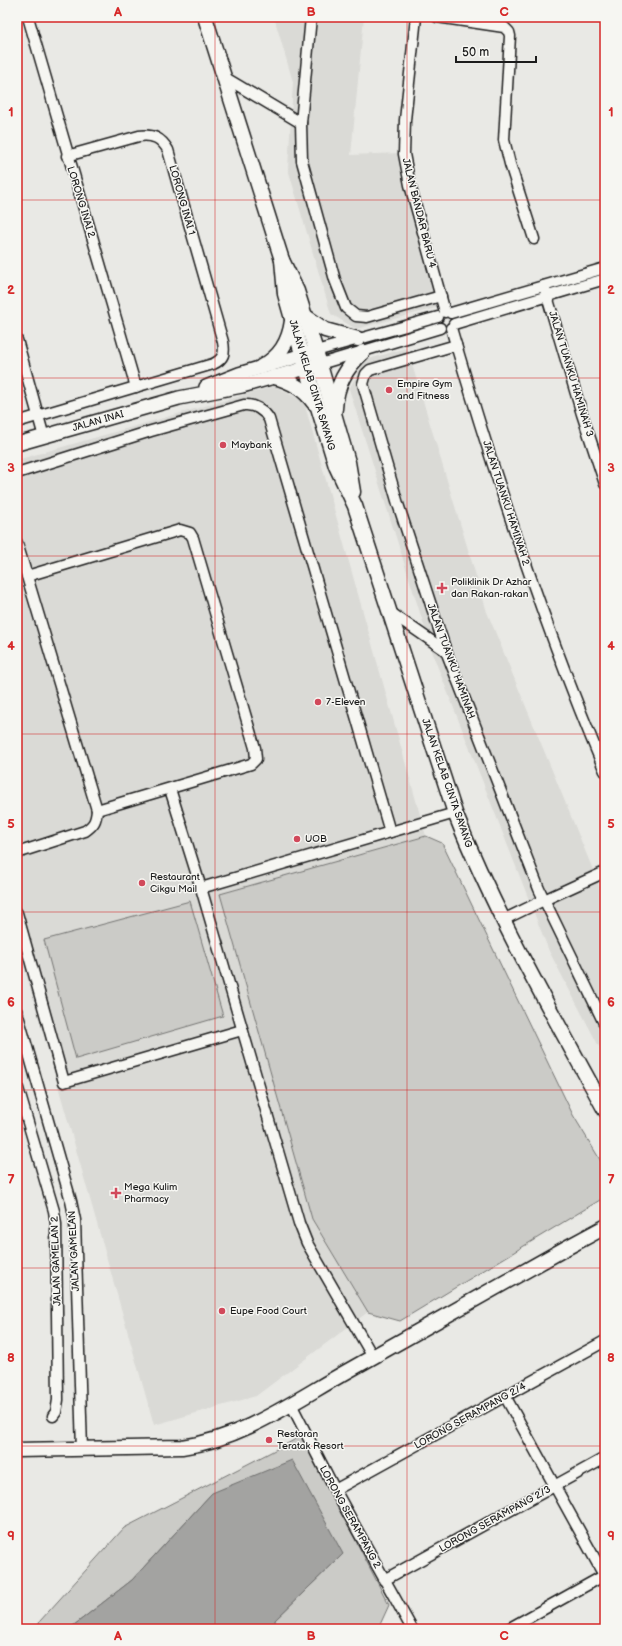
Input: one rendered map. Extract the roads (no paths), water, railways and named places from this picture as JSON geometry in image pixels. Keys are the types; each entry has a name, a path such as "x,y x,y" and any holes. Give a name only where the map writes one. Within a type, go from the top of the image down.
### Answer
{"main road":[{"name":"JALAN KELAB CINTA SAYANG","path":"205,17 282,260 297,291 304,362 328,418"},
{"name":"JALAN KELAB CINTA SAYANG","path":"299,318 318,358 336,466 355,506 455,813 472,855 503,920 605,1110"},
{"path":"261,367 274,359 283,348 299,318 360,346 341,380 328,418 318,411 307,394 292,383 274,377"},
{"path":"17,1450 167,1448 196,1445 226,1436 291,1404 605,1227"}],"street":[{"name":"LORONG INAI 2","path":"28,17 67,156 136,387"},
{"path":"311,17 302,123 302,161 305,177 335,280 346,308 356,316 367,317 441,296"},
{"name":"JALAN BANDAR BARU 4","path":"416,17 405,120 404,154 410,185 441,296 444,314"},
{"path":"438,17 504,27 507,29 510,36 504,140 510,164 534,239"},
{"path":"224,77 302,123"},
{"name":"LORONG INAI 1","path":"67,156 143,135 156,137 163,142 168,150 223,342 224,356 220,361 213,364 136,387"},
{"path":"360,346 444,314 605,268"},
{"path":"318,358 360,346 448,327 605,279"},
{"name":"JALAN TUANKU HAMINAH 3","path":"544,286 582,414 605,484"},
{"path":"444,314 437,323 448,327"},
{"path":"444,314 454,318 448,327"},
{"name":"JALAN TUANKU HAMINAH 2","path":"448,327 456,345 536,593 605,771"},
{"path":"17,340 44,437"},
{"name":"JALAN TUANKU HAMINAH","path":"456,345 370,370 366,374 363,384 398,504 446,651 544,900 605,1025"},
{"name":"JALAN INAI","path":"179,398 239,374 261,367 304,362 318,358"},
{"name":"JALAN INAI","path":"17,444 179,398 242,386 274,377 304,362"},
{"path":"17,422 136,387"},
{"path":"17,473 151,430 244,405 254,406 266,413 309,552 390,832"},
{"path":"27,576 174,531 184,531 190,534 193,538 257,755 256,759 251,764 96,810"},
{"path":"17,543 96,810 94,824 85,830 17,853"},
{"path":"390,612 446,651"},
{"path":"170,788 303,1234 373,1357"},
{"path":"201,888 455,813"},
{"path":"503,920 605,872"},
{"path":"17,913 64,1082 242,1030"},
{"name":"JALAN GAMELAN","path":"18,1019 71,1201 74,1220 82,1450"},
{"name":"JALAN GAMELAN 2","path":"17,1085 54,1211 56,1224 58,1400 56,1412 53,1416"},
{"name":"LORONG SERAMPANG 2/4","path":"335,1490 605,1341"},
{"path":"505,1396 605,1576 508,1629"},
{"name":"LORONG SERAMPANG 2","path":"291,1404 408,1628"},
{"name":"LORONG SERAMPANG 2/3","path":"384,1580 605,1458"}],"place":[{"name":"Empire Gym and Fitness","path":"389,390"},
{"name":"Maybank","path":"223,445"},
{"name":"Poliklinik Dr Azhar dan Rakan-rakan","path":"442,588"},
{"name":"7-Eleven","path":"318,702"},
{"name":"UOB","path":"297,839"},
{"name":"Restaurant Cikgu Mail","path":"142,883"},
{"name":"Mega Kulim Pharmacy","path":"116,1193"},
{"name":"Eupe Food Court","path":"222,1311"},
{"name":"Restoran Teratak Resort","path":"269,1440"}]}
